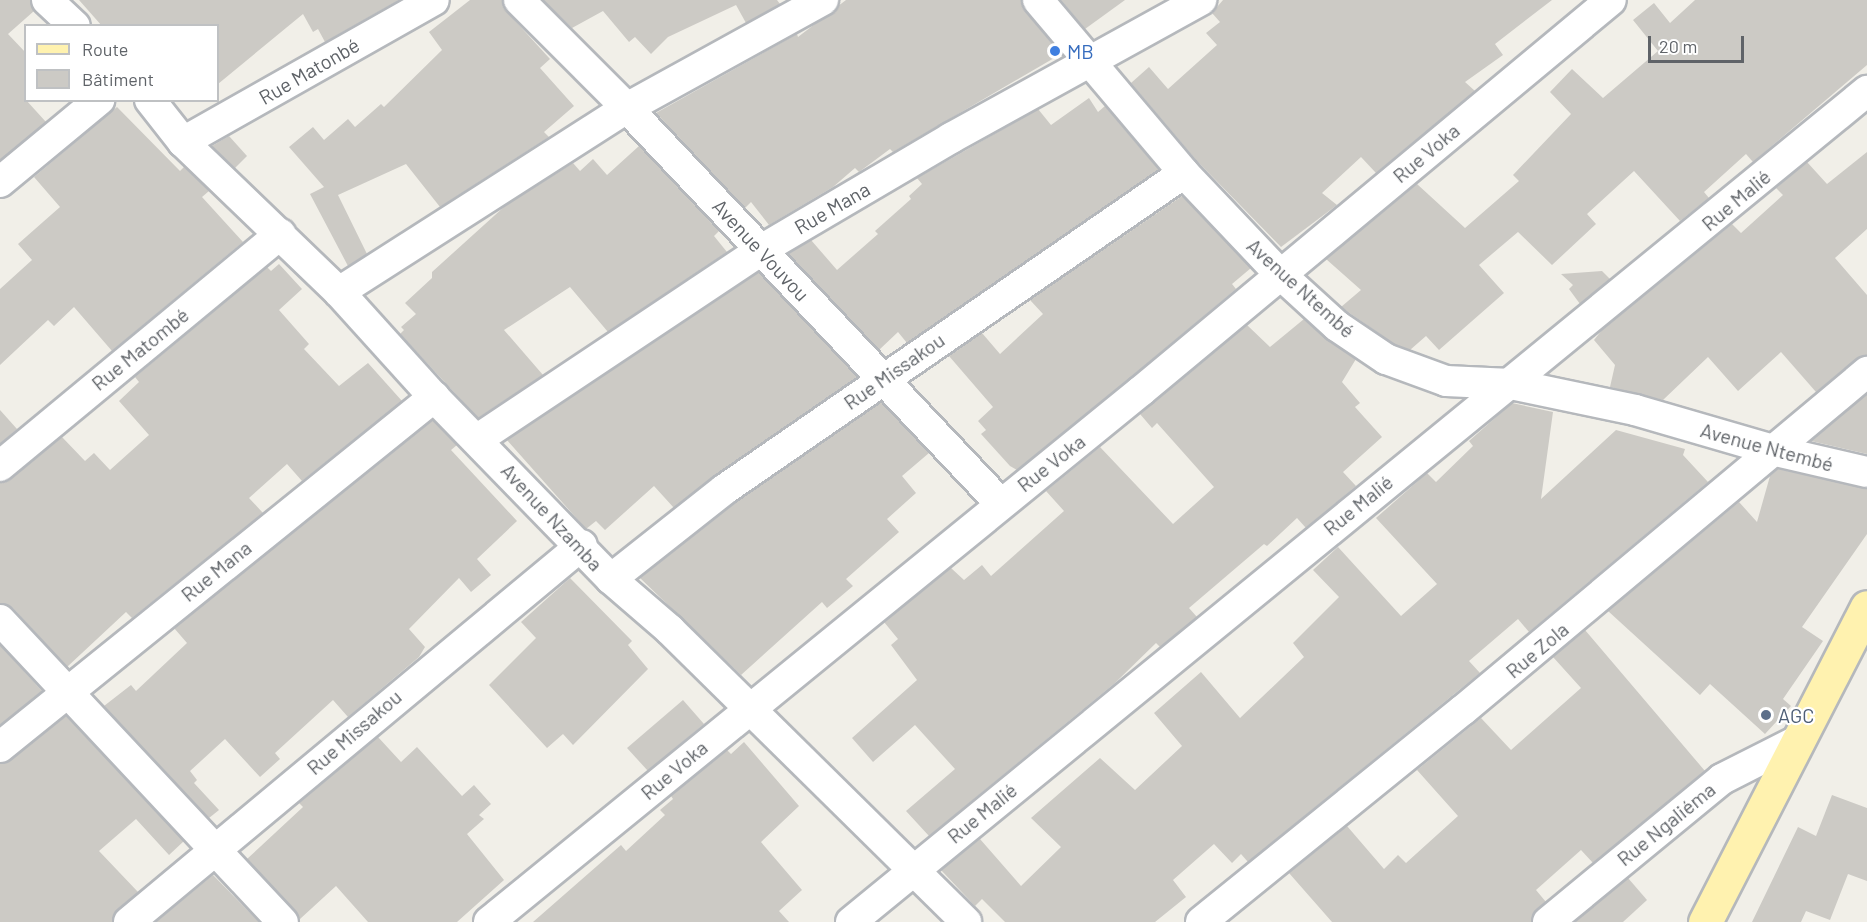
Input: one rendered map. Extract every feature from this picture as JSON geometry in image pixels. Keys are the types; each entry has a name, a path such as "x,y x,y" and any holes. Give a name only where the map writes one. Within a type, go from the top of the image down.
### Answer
{"main road":[{"path":"1705,922 1795,742 1867,607"}],"street":[{"path":"46,0 73,24"},
{"name":"Rue Matonbé","path":"183,142 434,0"},
{"name":"Avenue Vouvou","path":"519,0 627,108 1000,503"},
{"path":"339,292 627,108 823,0"},
{"name":"Avenue Ntembé","path":"1038,0 1087,61 1184,173 1280,274 1336,326 1386,359 1446,381 1511,384 1635,410 1776,451 1867,472"},
{"name":"Rue Mana","path":"478,439 761,250 1087,61 1201,0"},
{"name":"Rue Voka","path":"489,922 1280,274 1605,2"},
{"name":"Rue Malié","path":"852,922 912,869 1511,384 1867,91"},
{"path":"0,182 97,102"},
{"name":"Avenue Nzamba","path":"152,102 183,142 339,292 434,397 582,545 611,579 749,707 966,922"},
{"name":"Rue Missakou","path":"611,579 725,489 1184,173"},
{"name":"Rue Matombé","path":"0,466 280,234"},
{"name":"Rue Zola","path":"1201,922 1776,451 1867,372"},
{"name":"Rue Mana","path":"0,747 434,397"},
{"name":"Rue Missakou","path":"129,922 399,693 582,545"},
{"path":"0,620 283,922"},
{"name":"Rue Ngaliéma","path":"1548,922 1722,779 1795,742"}],"building":[{"path":"0,0 30,0 34,11 8,34 24,51 24,102 28,102 46,122 0,160"},
{"path":"79,0 399,0 325,42 318,29 313,32 303,14 219,83 219,24 100,24"},
{"path":"470,0 502,0 507,12 550,59 540,68 574,106 544,132 549,137 440,207 406,164 338,195 367,254 348,266 310,194 324,187 289,147 313,127 324,140 348,119 355,127 381,104 384,107 442,50 429,32"},
{"path":"543,0 777,0 780,4 746,23 736,5 668,37 651,54 635,37 629,42 603,11 572,28"},
{"path":"846,0 1021,0 1025,11 1061,54 893,152 890,149 859,172 855,168 833,187 769,225 751,202 745,208 656,113 797,34 798,37"},
{"path":"1061,0 1125,0 1085,29"},
{"path":"1223,0 1552,0 1495,44 1503,55 1465,82 1475,91 1376,173 1361,157 1322,193 1337,205 1281,247 1197,161 1131,83 1149,67 1168,89 1217,45 1206,33 1220,22 1212,13"},
{"path":"1695,0 1867,0 1867,65 1753,162 1746,154 1704,192 1709,198 1680,221 1634,171 1587,214 1596,224 1552,265 1518,232 1479,265 1504,293 1439,350 1426,336 1410,350 1394,344 1341,307 1361,290 1326,259 1417,184 1465,228 1519,181 1513,175 1571,114 1550,92 1572,69 1603,98 1658,51 1633,20 1654,3 1670,23"},
{"path":"1089,98 1098,112 1105,106 1159,170 907,343 898,332 879,350 788,254 811,240 837,270 878,234 875,231 911,199 909,196 922,184 917,178 1038,109 1051,125"},
{"path":"117,107 180,171 184,167 209,191 202,197 243,242 112,351 74,307 54,326 48,320 0,365 0,289 32,260 18,244 60,207 34,177"},
{"path":"229,136 247,156 235,168 212,146"},
{"path":"639,146 719,231 714,236 727,252 608,332 570,287 504,330 543,375 478,418 400,334 404,330 401,327 416,314 405,303 432,278 432,272 505,206 573,163 580,171 593,159 607,175"},
{"path":"1867,152 1867,229 1835,258 1867,295 1867,355 1856,359 1816,392 1781,352 1738,391 1708,357 1663,400 1610,387 1615,365 1594,340 1602,330 1732,224 1741,233 1783,195 1776,188 1807,162 1827,184"},
{"path":"1182,196 1251,268 1232,284 1236,289 1130,378 1017,470 1010,466 981,434 986,430 978,421 993,407 949,356 982,333 1000,354 1043,314 1030,300"},
{"path":"279,264 302,289 279,310 309,344 304,349 339,386 368,363 402,401 302,481 287,464 249,498 263,513 132,618 126,612 67,667 13,608 0,603 0,483 11,479 62,437 85,461 94,453 110,470 149,435 119,401 139,382 135,377 267,267 271,271"},
{"path":"1602,271 1610,279 1580,304 1569,289 1573,285 1561,274"},
{"path":"759,272 857,377 674,508 654,486 605,530 596,521 586,529 507,440"},
{"path":"1304,319 1356,359 1342,382 1360,403 1355,407 1382,437 1343,472 1356,486 1306,528 1297,518 1267,546 1264,544 1189,608 1197,617 1160,647 1156,643 1115,683 929,836 906,811 955,769 915,725 873,762 852,738 917,680 891,645 898,639 884,622 951,568 964,580 982,565 991,576 1064,511 1046,491 1100,447 1173,524 1214,487 1157,423 1152,428 1140,414 1247,325 1270,347"},
{"path":"1867,394 1867,454 1811,441"},
{"path":"881,402 929,453 902,476 916,493 887,519 899,532 846,579 853,586 827,608 822,602 741,675 640,578 735,503"},
{"path":"1512,403 1553,412 1541,499 1616,430 1685,449 1683,455 1708,482 1529,632 1518,619 1469,661 1480,673 1248,862 1241,854 1232,863 1214,844 1173,880 1186,897 1155,922 1005,922 982,899 975,906 941,870 980,839 1021,886 1061,847 1031,818 1100,758 1135,790 1182,746 1154,713 1201,672 1240,718 1304,657 1293,643 1339,597 1313,570 1338,547 1401,616 1437,584 1376,518 1427,473 1436,482 1473,446 1469,441"},
{"path":"0,410 17,429 0,444"},
{"path":"433,420 457,445 451,450 517,521 477,559 491,575 471,592 459,578 409,629 425,647 419,657 348,717 333,700 275,753 280,759 260,777 225,739 190,771 197,780 194,783 219,810 209,818 104,706 131,685 136,691 187,643 174,628"},
{"path":"1778,469 1867,489 1867,534 1802,627 1823,641 1783,699 1791,706 1765,734 1710,684 1700,695 1608,611 1739,502 1757,522 1770,476"},
{"path":"570,578 632,641 628,645 648,669 573,745 563,734 547,748 489,685 536,638 521,622"},
{"path":"1585,630 1705,771 1593,863 1581,850 1536,890 1546,902 1532,915 1531,922 1332,922 1289,873 1347,826 1384,869 1398,855 1406,863 1458,816 1417,770 1481,718 1511,750 1581,688 1553,657"},
{"path":"0,645 42,691 0,725"},
{"path":"683,700 704,724 648,771 627,748"},
{"path":"66,716 184,841 169,855 136,819 99,851 138,892 118,909 112,922 0,922 0,764 11,760"},
{"path":"378,737 401,762 417,747 462,796 474,785 491,804 479,815 484,819 467,834 504,880 457,922 368,922 336,886 300,919 247,859 303,807 299,803"},
{"path":"744,742 799,806 761,842 802,890 779,911 789,922 533,922 621,845 626,851 665,815 660,810 673,799 671,796 727,750 731,754"},
{"path":"1832,795 1867,808 1867,881 1848,874 1830,920 1806,911 1801,922 1752,922 1798,827 1816,836"},
{"path":"213,875 259,922 156,922"},
{"path":"1628,878 1647,900 1623,922 1575,922"}],"place":[{"name":"MB","path":"1055,51"},
{"name":"AGC","path":"1766,715"}]}
